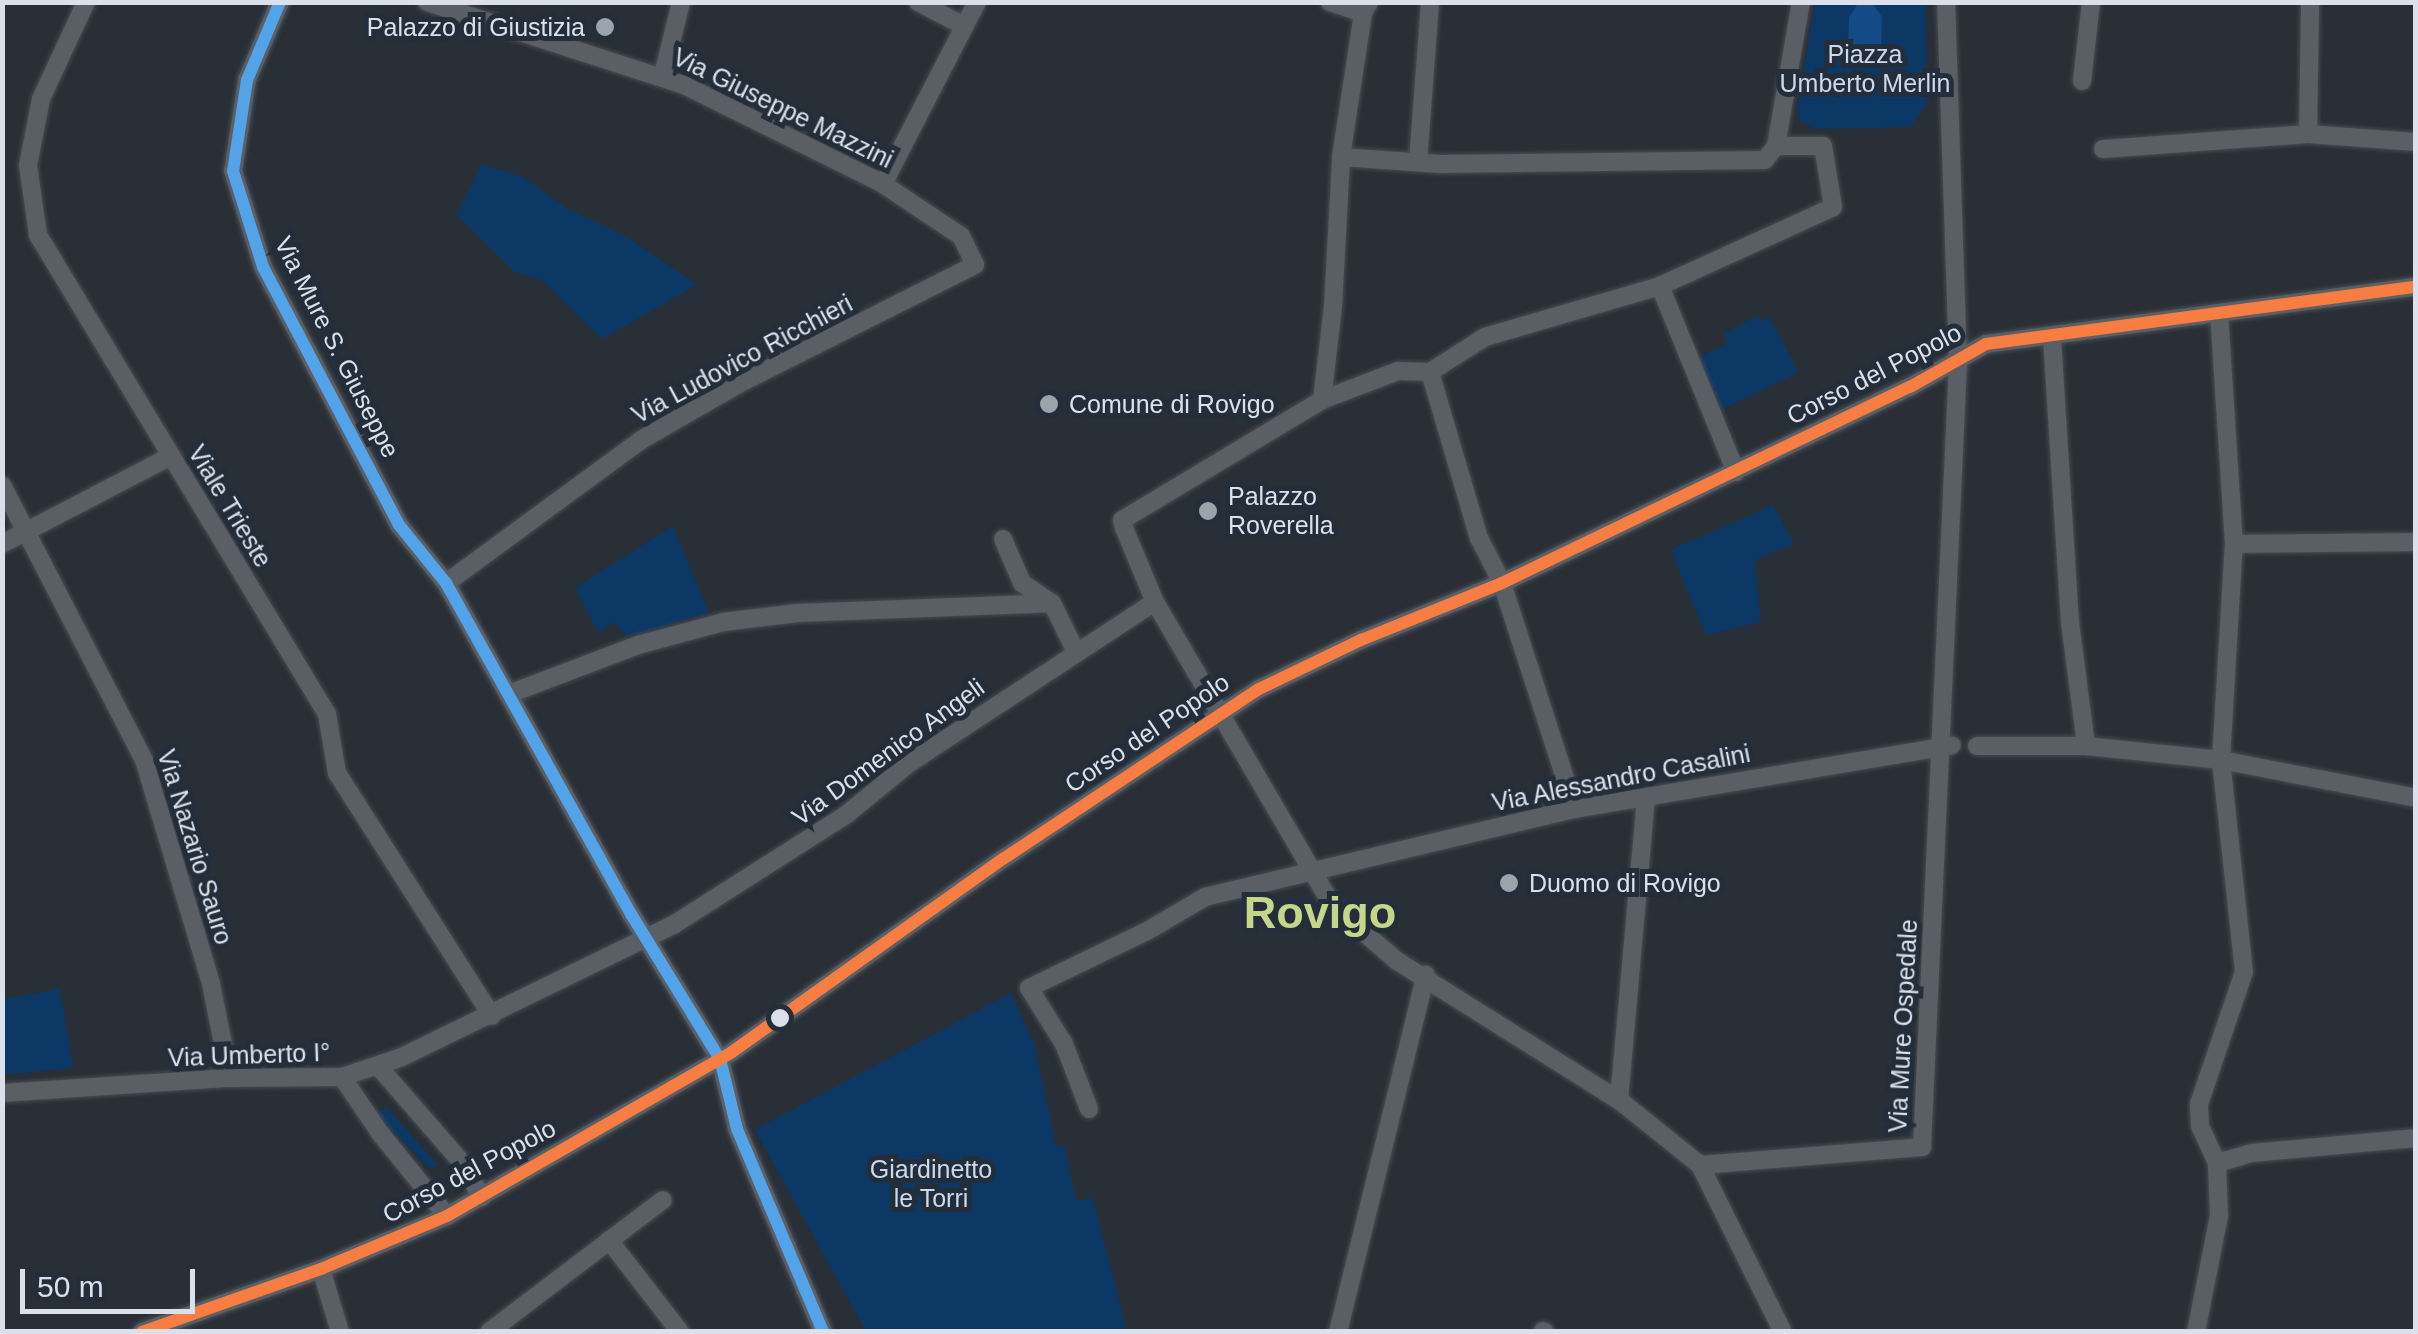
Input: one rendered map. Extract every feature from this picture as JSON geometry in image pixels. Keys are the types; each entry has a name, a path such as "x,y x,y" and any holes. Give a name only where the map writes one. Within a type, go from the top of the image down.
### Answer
{"street":[{"name":"Viale Trieste","path":"86,2 41,100 28,164 38,235 327,714 337,773 492,1016"},
{"name":"Via Mure S. Giuseppe","path":"280,2 247,80 233,170 263,267 400,526 446,583 647,939 720,1059 737,1129 824,1332"},
{"name":"Via Giuseppe Mazzini","path":"426,2 663,75 883,184 960,236 975,265"},
{"path":"663,75 681,2"},
{"path":"918,2 964,26"},
{"path":"883,184 976,2"},
{"path":"1322,400 1333,308 1341,158 1366,8 1330,2"},
{"path":"1418,162 1430,2"},
{"path":"1341,158 1418,162 1766,160 1776,146 1801,2"},
{"path":"1946,2 1958,362 1947,745"},
{"path":"2082,81 2090,2"},
{"path":"2308,134 2310,2"},
{"path":"2103,149 2308,134 2416,142"},
{"path":"1776,146 1824,146 1833,207 1660,286 1484,337 1430,372 1398,371 1322,400 1122,520 1155,602 1223,712 1332,905 1398,960 1619,1100 1700,1165 1783,1332"},
{"name":"Via Ludovico Ricchieri","path":"446,583 641,440 744,382 975,265"},
{"path":"1660,286 1736,472"},
{"name":"Corso del Popolo","path":"142,1332 321,1270 448,1216 720,1059 1003,859 1223,712 1360,640 1502,583 1736,472 1958,362 1986,344 2416,286"},
{"path":"2196,1332 2219,1216 2217,1163 2200,1126 2199,1104 2244,972 2221,760 2234,544 2220,315"},
{"path":"2052,337 2070,622 2086,746"},
{"path":"1430,372 1479,538 1502,583 1576,809"},
{"path":"2,544 28,534 171,456"},
{"name":"Via Nazario Sauro","path":"2,484 144,760 211,984 230,1078"},
{"path":"1003,540 1022,583 1052,603 1075,650"},
{"path":"2234,544 2416,542"},
{"name":"Via Domenico Angeli","path":"647,939 847,814 908,764 1075,650 1155,602"},
{"path":"508,694 632,647 723,622 798,613 1052,603"},
{"name":"Via Alessandro Casalini","path":"1089,1110 1064,1044 1029,988 1149,930 1205,897 1576,809 1947,745"},
{"name":"Via Mure Ospedale","path":"1700,1165 1922,1147 1947,745"},
{"path":"1977,746 2086,746 2221,760 2416,798"},
{"path":"1619,1100 1646,798"},
{"name":"Via Umberto I°","path":"2,1093 230,1078 342,1077 378,1066 492,1016 647,939"},
{"path":"1338,1332 1426,975"},
{"path":"378,1066 458,1158 482,1197"},
{"path":"342,1077 380,1133 448,1216"},
{"path":"2217,1163 2252,1153 2416,1138"},
{"path":"488,1332 663,1200"},
{"path":"609,1240 680,1332"},
{"path":"321,1270 340,1332"}],"green space":[{"name":"Piazza Umberto Merlin","path":"1815,3 1926,3 1927,103 1911,127 1816,129 1800,121 1797,110"},
{"path":"482,164 523,177 568,209 630,239 697,285 602,339 541,279 515,272 457,215"},
{"path":"1756,316 1760,321 1769,317 1799,372 1723,409 1698,358 1728,343 1724,334"},
{"path":"1773,505 1794,544 1755,560 1761,622 1706,635 1671,550"},
{"path":"673,526 709,613 627,637 614,622 599,633 575,588"},
{"path":"60,989 73,1068 3,1075 3,999"},
{"name":"Giardinetto le Torri","path":"1011,993 1035,1046 1056,1147 1065,1146 1076,1201 1093,1198 1127,1331 866,1331 755,1130"},
{"path":"382,1109 388,1109 439,1166 429,1168 378,1116"}],"shaded area":[{"path":"1873,4 1882,17 1881,45 1875,55 1859,59 1848,46 1849,17 1857,5"}],"transit line":[{"path":"280,2 247,80 233,171 263,267 399,525 446,583 631,914 720,1059 737,1129 823,1332"},
{"path":"142,1332 321,1269 447,1216 732,1052 1003,859 1259,689 1361,640 1502,583 1910,387 1986,344 2416,287"}],"place":[{"name":"Palazzo di Giustizia","path":"605,27"},
{"name":"Comune di Rovigo","path":"1049,404"},
{"name":"Palazzo Roverella","path":"1208,511"},
{"name":"Duomo di Rovigo","path":"1509,883"}],"district":[{"name":"Rovigo","path":"1320,913"}]}
